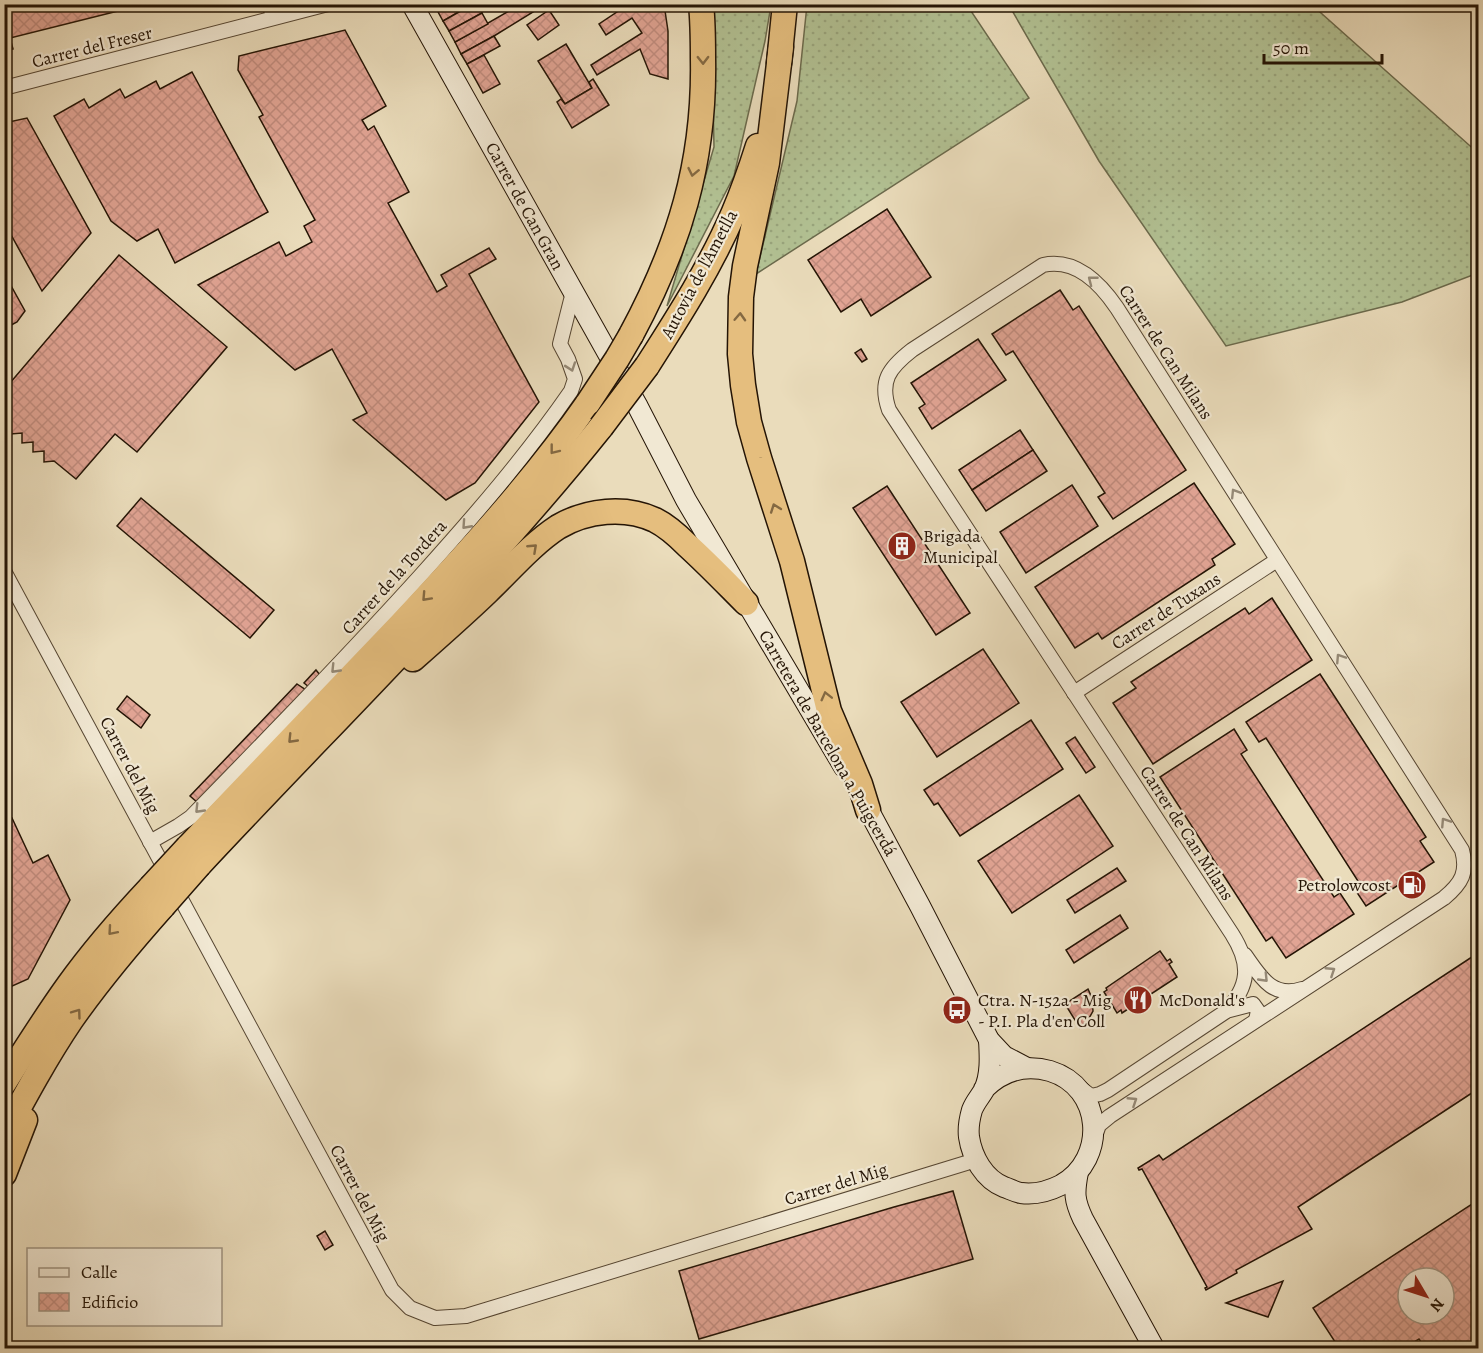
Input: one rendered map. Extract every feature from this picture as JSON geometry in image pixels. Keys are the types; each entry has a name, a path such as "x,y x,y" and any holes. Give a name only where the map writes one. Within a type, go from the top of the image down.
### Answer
{"highway":[{"name":"Autovia de l'Ametlla","path":"194,856 339,689 511,503 548,458 617,359 650,299 669,255 684,212 695,167 702,115 703,20 700,4"},
{"name":"Autovia de l'Ametlla","path":"302,755 439,612 541,500 647,366 714,255 734,212 753,162 777,76 785,4"},
{"path":"781,47 767,163 745,266 741,297 742,385 749,422 766,484 792,561 829,711 860,784 868,810"},
{"path":"4,1085 52,1008 108,935 157,896 194,856 302,755 451,626 541,540 558,527 590,514 623,511 657,521 692,549 746,603"},
{"path":"4,1135 59,1040 157,896"},
{"path":"4,1174 59,1040"}],"main road":[{"name":"Carrer de Can Gran","path":"412,4 638,407"},
{"name":"Carretera de Barcelona a Puigcerdá","path":"638,407 686,500 868,810 989,1040 1005,1056 1027,1068"},
{"path":"989,1040 990,1064 984,1089 972,1108 969,1131 976,1161 999,1185 1020,1193 1049,1195 1083,1219"},
{"path":"984,1089 998,1078 1017,1069 1039,1068 1059,1074 1071,1082 1078,1088 1089,1106 1093,1120 1093,1141 1086,1161 1070,1180 1041,1193"},
{"path":"1078,1172 1074,1190 1076,1204 1154,1348"}],"street":[{"name":"Carrer del Freser","path":"4,88 328,4"},
{"name":"Carrer de Can Milans","path":"1093,1141 1100,1125 1110,1116 1444,897 1454,890 1463,875 1464,858 1462,850 1117,308 1099,285 1078,270 1055,263 1043,266 900,359 891,369 886,380 884,390 889,410 1264,982 1279,990 1292,993 1305,988"},
{"name":"Carrer de la Tordera","path":"150,842 191,817 363,640 519,462 571,391 575,379 560,344 573,292"},
{"name":"Carrer de Tuxans","path":"1074,693 1277,560"},
{"name":"Carrer del Mig","path":"4,571 392,1290 410,1308 435,1318 466,1316 976,1161"},
{"name":"Carrer de Can Milans","path":"1071,1082 1091,1096 1100,1094 1225,1012 1242,990 1245,978 1243,953 1236,940"},
{"name":"Carrer de Can Milans","path":"1225,1012 1253,1004 1258,1011 1256,1020"},
{"path":"1138,1318 1163,1348"}],"lane":[{"path":"266,4 270,20"}],"green space":[{"path":"1029,4 1312,5 1478,153 1478,273 1402,302 1226,346 1099,161 1010,7"},
{"path":"711,5 771,5 734,176 667,306 714,147"},
{"path":"807,5 967,5 1029,98 756,274 797,101"}],"building":[{"path":"4,4 146,4 10,38 13,49 4,51"},
{"path":"447,4 473,4 443,21 437,10"},
{"path":"477,4 482,13 449,31 443,21"},
{"path":"521,4 546,4 461,54 455,42"},
{"path":"629,4 664,4 668,31 668,79 650,74 640,49 597,75 591,65 642,33 632,18 606,35 599,24"},
{"path":"549,10 559,25 538,40 527,25"},
{"path":"482,13 488,24 455,42 449,31"},
{"path":"345,30 386,106 362,120 368,130 374,126 409,192 388,203 437,292 447,286 441,275 489,248 496,259 469,274 539,402 475,483 446,500 353,420 367,413 332,349 295,370 198,285 279,242 286,256 312,242 304,226 315,220 259,117 263,115 238,70 239,56"},
{"path":"494,36 500,46 467,64 461,54"},
{"path":"566,44 592,88 565,104 538,61"},
{"path":"484,55 500,84 483,93 467,64"},
{"path":"192,72 268,212 175,263 158,229 137,241 111,221 54,116 84,99 89,108 120,89 125,98 156,81 160,89"},
{"path":"593,79 609,105 572,128 557,102 561,99 565,104 592,88 589,82"},
{"path":"27,118 91,233 42,291 4,222 4,123"},
{"path":"887,209 931,277 871,316 861,299 841,312 808,260"},
{"path":"119,255 227,347 137,452 115,434 76,479 54,461 44,462 44,451 33,452 33,442 22,443 22,433 11,434 11,424 7,420 4,424 4,390"},
{"path":"4,273 25,311 17,322 4,329"},
{"path":"1060,290 1073,310 1079,306 1186,470 1113,519 1098,497 1105,493 1013,351 1006,355 992,334"},
{"path":"978,339 1006,380 932,429 919,408 925,404 911,383"},
{"path":"861,349 867,359 862,362 855,353"},
{"path":"1020,430 1033,450 972,490 959,470"},
{"path":"1033,450 1047,471 986,511 972,490"},
{"path":"1194,483 1235,544 1212,559 1215,565 1102,639 1098,633 1075,648 1035,587"},
{"path":"1072,485 1098,526 1026,573 1000,532"},
{"name":"Brigada Municipal","path":"887,486 970,613 936,635 853,508"},
{"path":"141,498 274,610 250,638 117,526"},
{"path":"1272,598 1312,660 1153,764 1113,703 1136,688 1131,682 1245,608 1249,614"},
{"path":"983,649 1019,703 937,757 901,702"},
{"path":"316,670 320,675 309,687 304,683"},
{"path":"1320,674 1426,837 1420,841 1434,862 1366,906 1352,885 1358,881 1266,738 1259,742 1246,722"},
{"path":"297,684 306,690 198,803 190,796"},
{"path":"127,696 150,715 141,728 117,709"},
{"path":"1031,720 1063,769 960,836 938,803 934,805 924,790"},
{"path":"1234,729 1247,750 1241,754 1334,897 1340,893 1354,914 1286,958 1272,937 1266,941 1160,777"},
{"path":"1075,737 1095,767 1086,773 1066,743"},
{"path":"1079,795 1113,846 1012,913 978,861"},
{"path":"12,818 33,863 48,855 70,900 28,979 12,986 4,1001 4,822"},
{"path":"1117,868 1126,881 1075,913 1067,900"},
{"path":"1120,915 1128,928 1074,963 1066,950"},
{"path":"1160,951 1167,961 1170,959 1172,962 1169,964 1177,977 1122,1013 1121,1010 1117,1013 1104,992 1106,988"},
{"path":"1478,953 1478,1089 1298,1207 1312,1229 1236,1270 1237,1273 1206,1290 1207,1287 1142,1169 1138,1168 1159,1155 1163,1160"},
{"path":"1088,989 1092,998 1093,1011 1080,1028 1065,1004"},
{"path":"953,1191 973,1259 699,1339 679,1271"},
{"path":"1475,1202 1478,1208 1478,1348 1425,1348 1419,1339 1404,1348 1339,1348 1313,1308"},
{"path":"325,1231 333,1245 325,1250 317,1236"},
{"path":"1283,1281 1268,1317 1226,1303"}],"place":[{"name":"Brigada Municipal","path":"902,546"},
{"name":"Petrolowcost","path":"1412,885"},
{"name":"McDonald's","path":"1138,1000"},
{"name":"Ctra. N-152a - Mig - P.I. Pla d'en Coll","path":"957,1010"}]}
